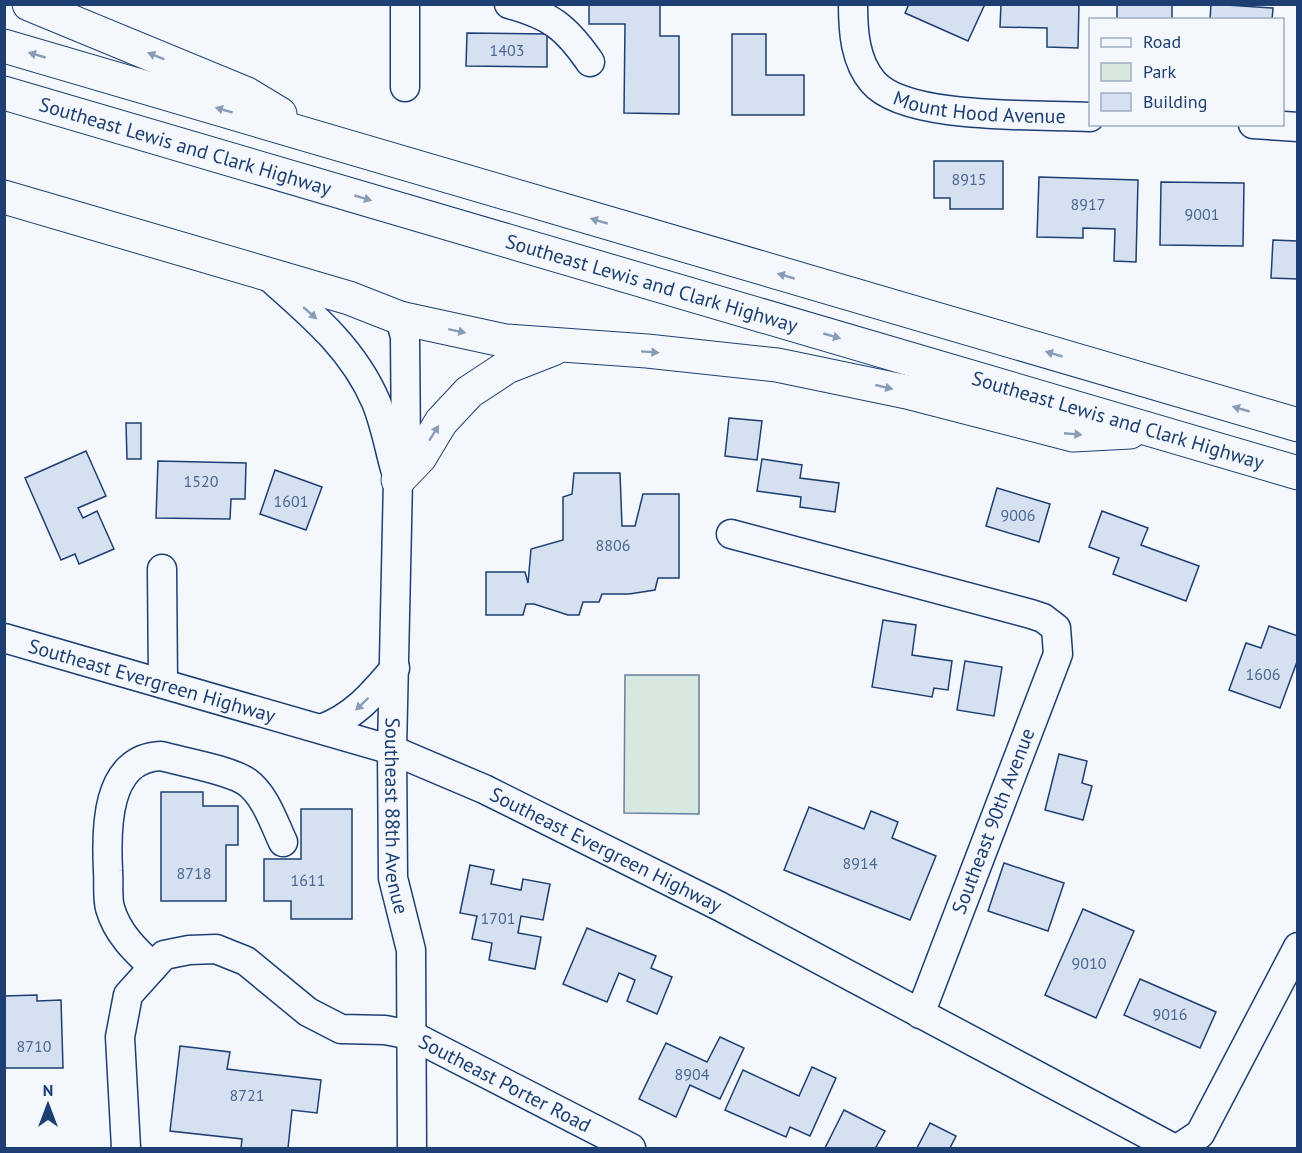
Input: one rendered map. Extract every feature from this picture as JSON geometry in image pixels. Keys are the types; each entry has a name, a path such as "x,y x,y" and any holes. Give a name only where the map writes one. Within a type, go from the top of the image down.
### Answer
{"main road":[{"path":"29,4 247,94 320,139"},
{"path":"4,46 1298,425"},
{"name":"Southeast Lewis and Clark Highway","path":"4,93 1298,473"},
{"path":"4,197 349,298 400,318 506,341 647,351 777,365 907,392 1073,435 1155,431"},
{"path":"398,480 420,457 441,422 468,392 507,367 561,346"}],"street":[{"path":"405,4 405,87"},
{"path":"509,4 538,12 572,35 590,62"},
{"name":"Mount Hood Avenue","path":"853,4 854,37 860,62 874,84 899,100 934,110 1089,117"},
{"path":"1283,126 1298,127"},
{"path":"266,274 320,321 352,359 376,403 398,480"},
{"path":"398,480 406,453 405,337 400,318"},
{"name":"Southeast 88th Avenue","path":"398,480 392,750 393,878 411,950 412,1149"},
{"name":"Southeast 90th Avenue","path":"731,534 1031,614 1043,618 1056,628 1058,654 1021,745 920,1014"},
{"path":"162,569 163,683"},
{"name":"Southeast Evergreen Highway","path":"4,639 392,750 484,789 719,906 1173,1149"},
{"path":"321,729 348,717 361,707 395,668"},
{"path":"153,967 125,940 110,908 107,851 109,808 125,773 136,762 150,756 161,756 247,782 260,796 284,842"},
{"path":"1179,1149 1200,1134 1298,947"},
{"name":"Southeast Porter Road","path":"126,1149 120,1037 128,995 164,955 189,950 216,949 246,961 308,1012 341,1029 385,1030 411,1035 632,1149"}],"green space":[{"path":"625,675 699,675 699,814 624,813"}],"building":[{"path":"589,4 660,4 660,36 679,36 679,114 624,113 625,24 589,24"},
{"path":"909,4 985,4 968,41 905,13"},
{"path":"1001,4 1079,4 1078,48 1047,47 1047,28 1000,27"},
{"path":"1117,4 1172,4 1172,18 1117,18"},
{"path":"1211,4 1273,8 1272,18 1210,18"},
{"path":"467,33 547,34 547,67 466,66"},
{"path":"732,34 766,34 766,75 804,75 804,115 732,115"},
{"path":"934,161 1003,161 1003,209 950,209 950,198 934,198"},
{"path":"1039,177 1138,180 1136,262 1114,261 1115,229 1083,228 1083,238 1037,237"},
{"path":"1161,182 1244,183 1243,246 1160,245"},
{"path":"1273,240 1298,241 1298,279 1271,278"},
{"path":"729,418 762,421 757,460 725,456"},
{"path":"126,423 141,423 141,459 127,459"},
{"path":"86,451 106,496 78,508 83,518 97,511 114,549 79,564 75,554 61,560 25,478"},
{"path":"762,459 802,465 800,478 839,483 835,512 800,507 801,497 757,491"},
{"path":"158,461 246,463 245,499 231,499 230,519 156,518"},
{"path":"275,470 322,487 306,530 260,514"},
{"path":"574,473 620,473 622,526 635,526 643,494 679,494 679,578 658,578 655,590 629,594 602,594 599,602 583,602 579,615 568,615 534,604 526,604 523,615 486,615 486,572 525,572 528,583 531,549 563,540 563,497 572,494"},
{"path":"997,488 1050,504 1039,542 986,526"},
{"path":"1102,511 1148,528 1141,545 1199,566 1186,601 1113,574 1119,558 1089,547"},
{"path":"883,620 916,625 912,655 952,661 948,690 934,688 932,697 872,687"},
{"path":"1269,626 1298,636 1298,659 1280,708 1229,690 1246,643 1261,648"},
{"path":"965,661 1002,667 994,716 957,710"},
{"path":"1059,754 1087,761 1082,783 1092,786 1083,820 1045,810"},
{"path":"161,792 203,792 203,806 238,806 238,845 226,845 226,901 161,901"},
{"path":"809,807 864,829 871,811 898,822 892,838 936,856 910,920 784,870"},
{"path":"301,809 352,809 352,919 291,919 291,901 264,901 264,859 301,859"},
{"path":"1004,863 1064,883 1048,931 988,911"},
{"path":"470,865 494,870 491,884 521,890 523,879 550,884 543,920 521,916 518,933 541,937 535,969 489,960 492,943 472,939 477,916 460,913"},
{"path":"1083,909 1134,931 1096,1018 1045,995"},
{"path":"587,928 656,956 651,968 672,977 657,1014 627,1001 635,980 619,973 607,1002 563,984"},
{"path":"1140,979 1216,1012 1200,1048 1124,1015"},
{"path":"37,995 37,1001 61,1000 63,1068 4,1068 4,996"},
{"path":"720,1037 744,1048 720,1099 690,1085 676,1117 639,1099 666,1043 707,1062"},
{"path":"180,1046 230,1052 227,1069 321,1080 317,1113 292,1110 288,1148 241,1148 242,1139 170,1131"},
{"path":"812,1067 836,1078 810,1136 790,1127 786,1137 725,1110 743,1070 799,1096"},
{"path":"844,1110 885,1131 876,1147 879,1148 825,1148"},
{"path":"930,1123 956,1136 950,1148 917,1148"}]}
